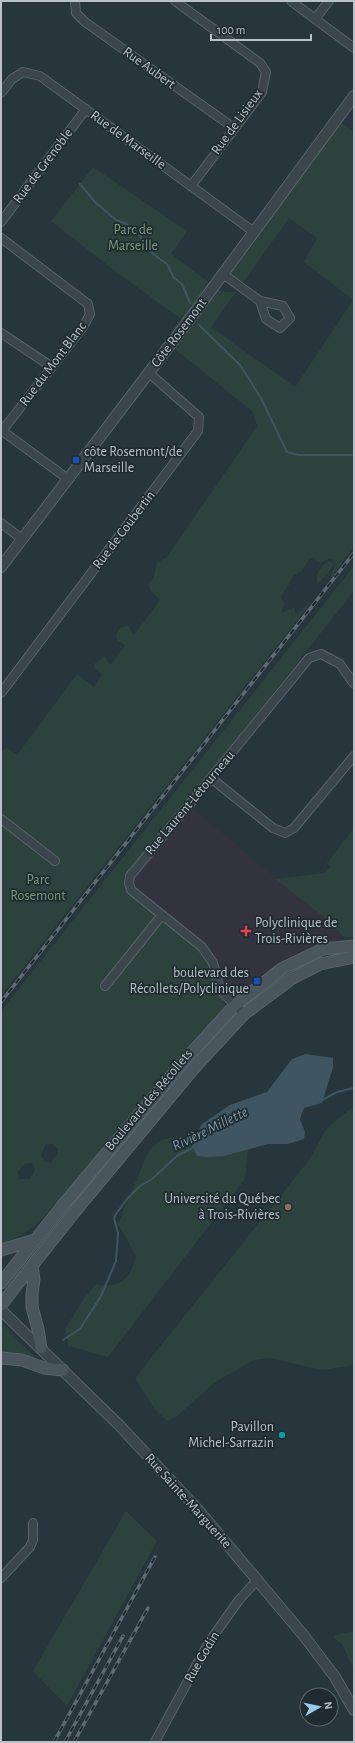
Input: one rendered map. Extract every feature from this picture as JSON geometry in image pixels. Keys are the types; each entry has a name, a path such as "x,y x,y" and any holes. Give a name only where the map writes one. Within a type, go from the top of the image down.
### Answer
{"main road":[{"name":"Boulevard des Récollets","path":"1,1283 185,1060 235,1004 283,968 323,949 354,946"},
{"name":"Boulevard des Récollets","path":"1,1305 76,1210 194,1068 244,1014 290,979 320,964 354,957"},
{"path":"1,1250 35,1240"},
{"path":"32,1266 34,1279 32,1308 38,1329 41,1348"},
{"path":"1,1358 22,1360 44,1368 63,1370"}],"street":[{"name":"Rue Aubert","path":"75,1 76,13 85,22 234,128"},
{"name":"Rue de Lisieux","path":"175,1 260,63 266,72 262,92 191,186"},
{"path":"291,1 354,48"},
{"path":"315,19 329,1"},
{"name":"Rue de Marseille","path":"1,93 12,79 23,72 40,76 254,232"},
{"name":"Côte Rosemont","path":"1,567 149,373 354,96"},
{"name":"Rue de Grenoble","path":"1,222 86,109"},
{"name":"Rue du Mont Blanc","path":"1,238 88,304 90,314 52,367 2,431"},
{"path":"223,274 260,300"},
{"path":"1,333 52,367"},
{"name":"Rue de Coubertin","path":"1,693 198,431 198,417 149,373"},
{"path":"2,431 68,479"},
{"path":"1,523 22,539"},
{"name":"Rue Laurent-Létourneau","path":"235,1004 220,990 213,963 202,947 131,890 129,883 130,876 309,658 321,654 340,664 354,684"},
{"path":"211,778 273,828 284,833 294,828 354,756"},
{"path":"1,819 55,861"},
{"path":"105,986 162,915"},
{"path":"235,1004 244,1014"},
{"name":"Rue Sainte-Marguerite","path":"1,1310 120,1426 200,1512 258,1579 304,1636 335,1677 354,1710"},
{"path":"1,1578 30,1547 33,1540 33,1523"},
{"name":"Rue Godin","path":"155,1742 209,1642 239,1600 258,1579"}],"shaded area":[{"path":"189,805 327,920 344,937 324,949 283,968 235,1005 220,990 213,963 131,890 130,876"}],"green space":[{"path":"339,121 354,132 354,547 328,582 336,564 331,559 321,563 310,558 301,572 293,576 281,598 285,603 281,613 294,607 296,614 313,600 1,996 1,753 6,747 17,755 77,674 94,687 102,675 94,668 94,664 105,656 110,665 125,646 117,641 116,635 121,627 128,626 134,635 160,600 150,590 149,583 154,577 157,563 167,557 257,426 253,412 170,345 187,323 120,275 51,221 93,167 187,231 171,254 215,287 225,292 236,292 211,327 295,387 353,300 304,262 317,238 289,218 243,283 227,272"},
{"path":"330,561 333,563 331,569 317,584 317,574 325,563"},
{"path":"354,566 354,591 188,801 124,877 127,892 200,949 210,963 215,988 227,1008 39,1222 22,1235 1,1244 1,1011","holes":["46,1144 53,1144 58,1149 56,1156 50,1163 45,1162 41,1156","33,1163 35,1170 30,1179 19,1179 18,1171 25,1164"]},
{"path":"354,828 354,937 344,937 327,920 276,879 325,873 330,867 327,863"},
{"path":"354,1106 354,1365 323,1370 269,1358 254,1360 214,1383 176,1417 167,1421 153,1407 135,1378 309,1160 326,1129"},
{"path":"195,1134 191,1143 224,1156 248,1149 245,1179 108,1357 68,1346 65,1329 85,1297 96,1285 112,1285 123,1280 131,1271 134,1264 136,1256 118,1224 149,1150 161,1140"},
{"path":"1,1322 35,1357 1,1353"},
{"path":"126,1511 157,1541 67,1706 33,1671"},
{"path":"354,1631 354,1670 342,1644 334,1638 335,1635"}],"water":[{"path":"306,1054 333,1058 333,1067 322,1103 304,1108 300,1119 305,1132 304,1139 288,1144 268,1144 224,1156 197,1156 191,1143 202,1124 230,1105 267,1092 292,1059"}],"waterway":[{"path":"80,184 96,203 116,220 127,224 141,236 142,242 153,254 167,264 174,278 182,284 190,303"},
{"path":"199,325 240,365 261,398 287,452 298,455 354,455"},
{"name":"Rivière Millette","path":"322,1100 337,1092 354,1088"},
{"name":"Rivière Millette","path":"63,1340 80,1329 101,1296 116,1261 118,1233 114,1218 116,1214 127,1199 140,1186 152,1179 177,1156 194,1147"}],"railway":[{"path":"1,1002 354,553"},
{"path":"54,1742 155,1557"},
{"path":"74,1742 148,1608"},
{"path":"65,1742 123,1636"}],"place":[{"name":"côte Rosemont/de Marseille","path":"76,460"},
{"name":"Polyclinique de Trois-Rivières","path":"246,931"},
{"name":"boulevard des Récollets/Polyclinique","path":"257,981"},
{"name":"Université du Québec à Trois-Rivières","path":"288,1207"},
{"name":"Pavillon Michel-Sarrazin","path":"282,1435"}],"park label":[{"name":"Parc de Marseille","path":"133,238"},
{"name":"Parc Rosemont","path":"38,888"}]}
